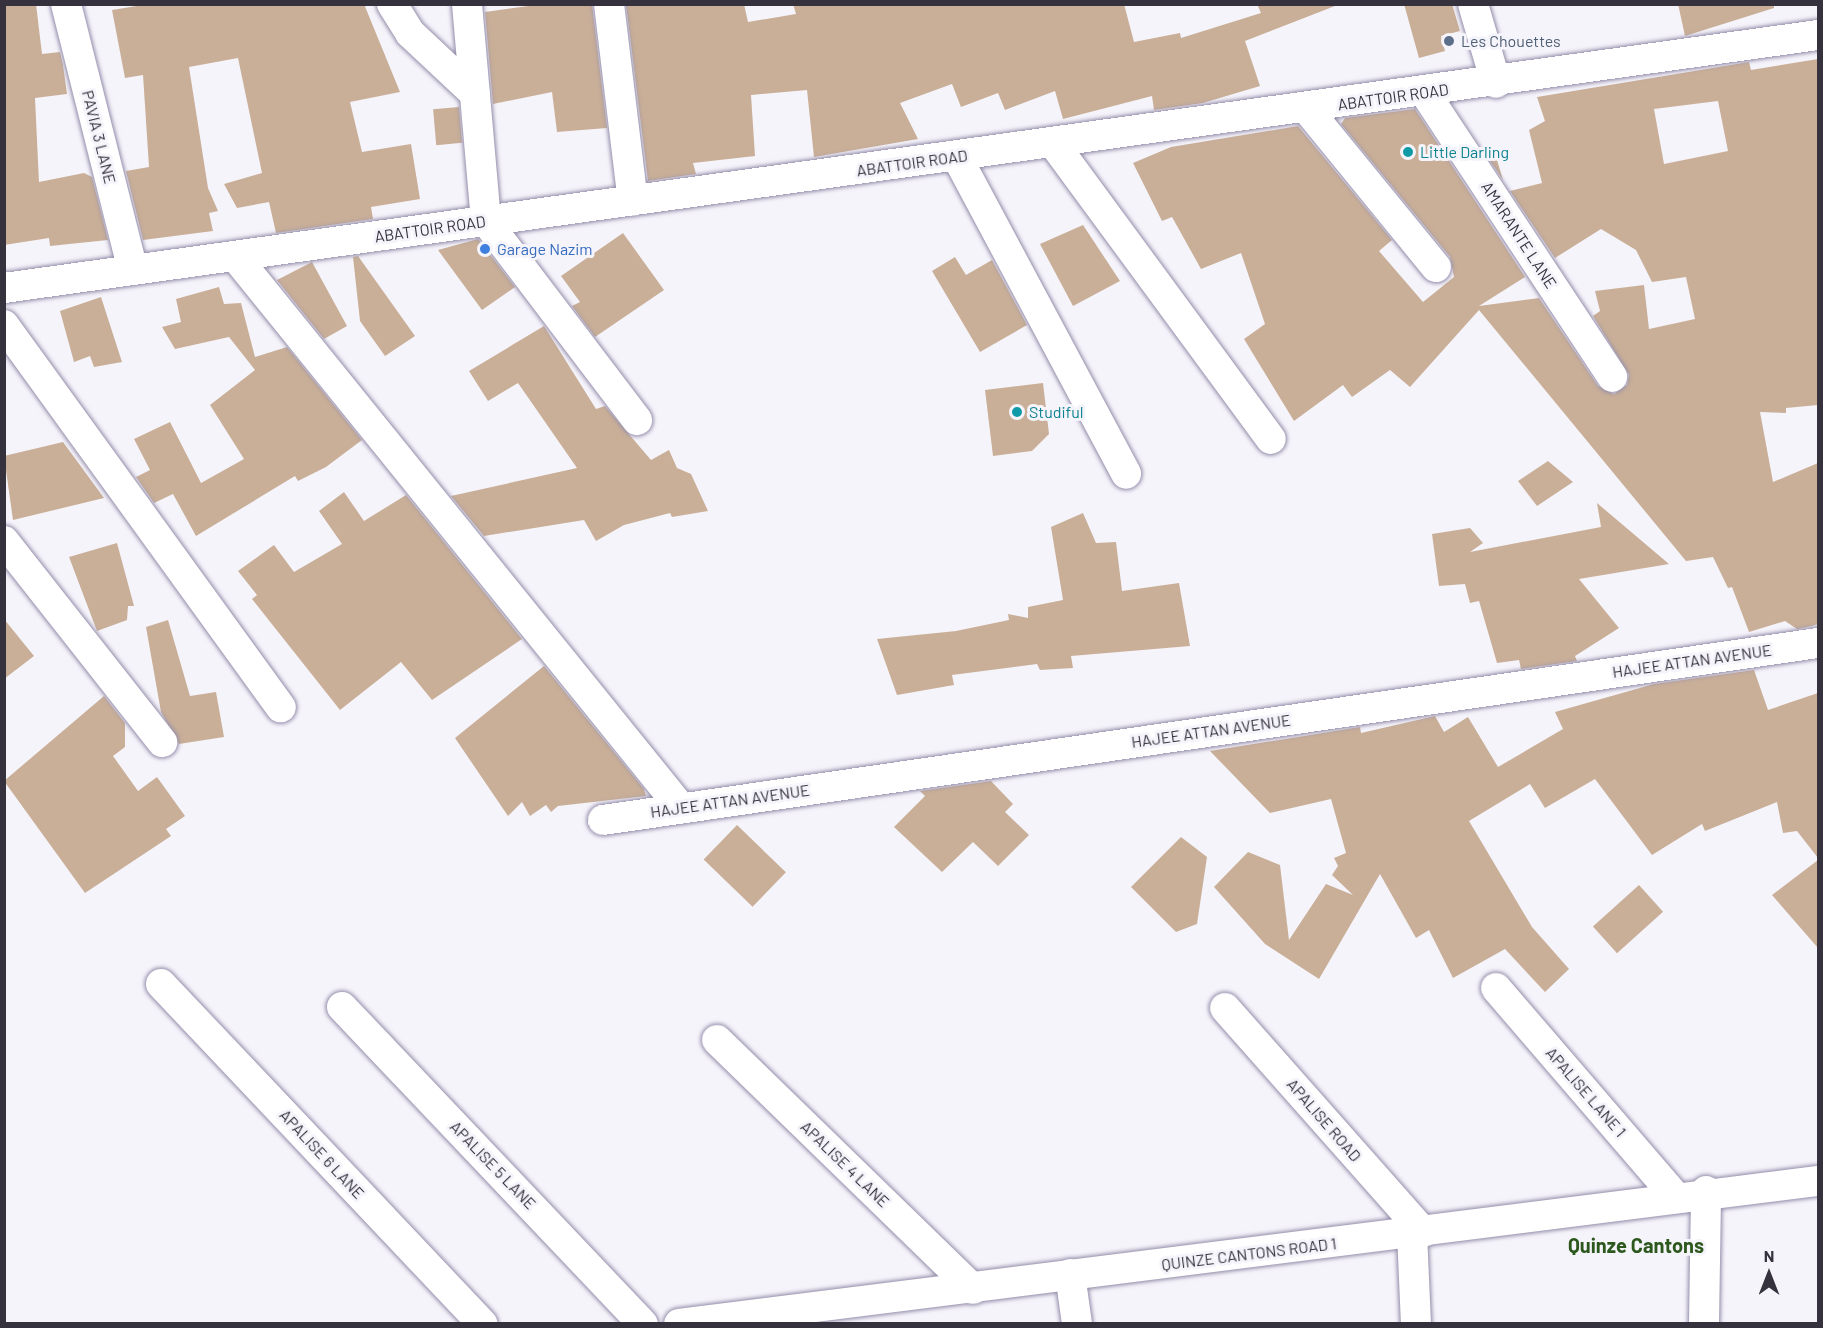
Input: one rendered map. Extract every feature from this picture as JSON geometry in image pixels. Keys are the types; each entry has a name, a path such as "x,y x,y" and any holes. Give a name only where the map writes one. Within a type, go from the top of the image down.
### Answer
{"street":[{"name":"PAVIA 3 LANE","path":"66,4 133,270"},
{"path":"392,4 410,33 474,94"},
{"path":"466,4 486,221 637,420"},
{"path":"609,4 633,201"},
{"path":"1473,4 1496,83"},
{"name":"ABATTOIR ROAD","path":"4,288 1425,93 1818,35"},
{"name":"AMARANTE LANE","path":"1425,93 1612,377"},
{"path":"1307,109 1436,267"},
{"path":"1054,144 1271,439"},
{"path":"957,157 1126,474"},
{"path":"235,256 681,808"},
{"path":"4,325 281,707"},
{"path":"4,542 162,742"},
{"name":"HAJEE ATTAN AVENUE","path":"603,820 1818,643"},
{"name":"APALISE 6 LANE","path":"161,984 483,1323"},
{"name":"APALISE LANE 1","path":"1496,988 1675,1196"},
{"name":"APALISE 5 LANE","path":"342,1006 644,1323"},
{"name":"APALISE ROAD","path":"1225,1008 1418,1232"},
{"name":"APALISE 4 LANE","path":"717,1040 973,1289"},
{"name":"QUINZE CANTONS ROAD 1","path":"678,1323 818,1315 1070,1274 1418,1232 1706,1191 1818,1180"},
{"path":"1704,1323 1706,1191"},
{"path":"1416,1323 1418,1232"},
{"path":"1070,1274 1077,1323"}],"building":[{"path":"4,4 36,4 42,54 60,52 63,65 67,94 35,98 39,182 84,173 92,177 108,240 50,246 49,238 4,245"},
{"path":"149,4 364,4 400,92 350,102 362,152 411,144 420,199 371,207 373,219 276,233 269,202 237,208 224,184 262,173 238,58 189,67 208,188 218,211 209,213 213,231 143,240 126,171 149,167 143,75 125,78 112,10"},
{"path":"543,4 592,4 607,128 557,132 552,92 493,104 485,12"},
{"path":"626,4 744,4 748,22 796,14 793,4 1124,4 1134,42 1180,33 1181,38 1261,13 1257,4 1335,6 1245,41 1260,86 1203,103 1154,110 1152,96 1063,119 1055,91 1005,110 998,93 961,107 952,84 900,103 918,139 814,157 807,90 751,95 755,156 693,163 696,174 648,181"},
{"path":"1404,4 1452,4 1460,31 1441,36 1445,51 1419,58"},
{"path":"1678,4 1774,4 1774,8 1685,36"},
{"path":"1818,59 1818,405 1786,408 1786,413 1760,412 1773,482 1818,463 1818,624 1797,629 1785,621 1749,632 1732,587 1728,588 1713,557 1686,561 1479,310 1410,387 1390,370 1352,397 1343,385 1294,421 1244,339 1265,324 1241,253 1201,269 1172,217 1162,221 1133,163 1171,147 1298,126 1392,240 1379,251 1423,302 1454,277 1450,257 1341,124 1345,118 1415,109 1525,277 1479,306 1539,298 1598,386 1614,394 1627,385 1629,375 1593,316 1600,311 1595,291 1644,285 1649,329 1695,319 1686,277 1652,282 1636,250 1601,229 1555,258 1510,191 1542,183 1529,130 1545,121 1537,97 1749,62 1751,70","holes":["1718,101 1728,151 1664,164 1654,109"]},
{"path":"459,107 462,143 436,145 433,109"},
{"path":"1494,150 1503,180 1486,155"},
{"path":"1083,225 1120,281 1073,306 1040,244"},
{"path":"623,233 664,290 595,337 572,306 580,302 561,276"},
{"path":"478,239 515,287 482,310 438,250"},
{"path":"358,256 415,336 385,356 360,321 353,257"},
{"path":"955,257 966,275 992,260 1027,325 980,352 932,271"},
{"path":"312,262 347,326 324,339 277,280"},
{"path":"219,287 224,304 241,303 255,357 287,347 362,440 326,467 298,481 295,476 196,536 173,494 154,503 136,477 150,470 134,439 170,422 201,483 244,459 210,405 255,370 229,337 175,349 162,327 181,322 176,299"},
{"path":"101,297 122,362 94,367 90,356 74,362 60,311"},
{"path":"544,326 596,409 605,406 651,460 669,450 677,468 691,474 708,511 672,517 670,513 624,525 596,541 584,520 484,536 451,496 577,468 518,383 488,401 469,371"},
{"name":"Studiful","path":"1043,383 1049,434 1032,451 993,456 985,390"},
{"path":"63,442 104,498 13,520 4,456"},
{"path":"1548,461 1573,482 1537,506 1518,481"},
{"path":"344,492 364,521 406,495 522,639 432,700 401,662 340,710 252,599 257,595 238,571 274,545 294,572 342,544 319,511"},
{"path":"1597,503 1669,564 1579,579 1619,628 1575,656 1577,661 1521,669 1519,660 1497,663 1479,601 1470,603 1465,584 1439,586 1432,534 1470,528 1483,543 1470,552 1601,527"},
{"path":"1083,513 1096,543 1116,542 1122,591 1179,583 1190,646 1071,656 1073,668 1040,670 1037,664 952,675 954,685 897,695 877,639 956,631 1009,620 1008,614 1028,618 1028,607 1063,600 1051,527"},
{"path":"117,543 134,606 128,606 127,620 97,631 69,557"},
{"path":"4,619 34,656 4,679"},
{"path":"168,620 190,696 216,692 224,737 179,744 161,712 146,627"},
{"path":"544,666 644,789 646,796 558,806 551,812 546,805 530,816 522,802 508,816 455,738"},
{"path":"1754,670 1768,710 1818,693 1818,858 1797,831 1783,833 1777,802 1705,831 1702,824 1652,855 1595,779 1545,808 1530,784 1469,821 1532,927 1569,969 1545,992 1505,949 1453,978 1429,930 1416,938 1380,874 1319,979 1265,944 1214,887 1248,852 1280,865 1289,940 1326,884 1353,895 1332,875 1338,866 1334,858 1346,853 1331,799 1270,813 1210,751 1360,727 1361,733 1435,716 1444,732 1468,717 1498,767 1563,729 1555,712 1654,684"},
{"path":"104,696 125,723 125,747 113,756 138,791 157,777 185,816 166,829 171,836 85,893 4,781"},
{"path":"991,781 1013,804 1005,812 1029,835 998,866 973,842 942,872 894,827 925,796 920,791"},
{"path":"737,825 786,872 753,907 704,860"},
{"path":"1181,837 1207,857 1197,924 1176,932 1131,887"},
{"path":"1818,860 1818,948 1772,895"},
{"path":"1639,885 1663,912 1617,953 1593,926"}],"place":[{"name":"Les Chouettes","path":"1449,41"},
{"name":"Little Darling","path":"1408,152"},
{"name":"Garage Nazim","path":"485,249"},
{"name":"Studiful","path":"1017,412"}],"district":[{"name":"Quinze Cantons","path":"1636,1245"}]}
